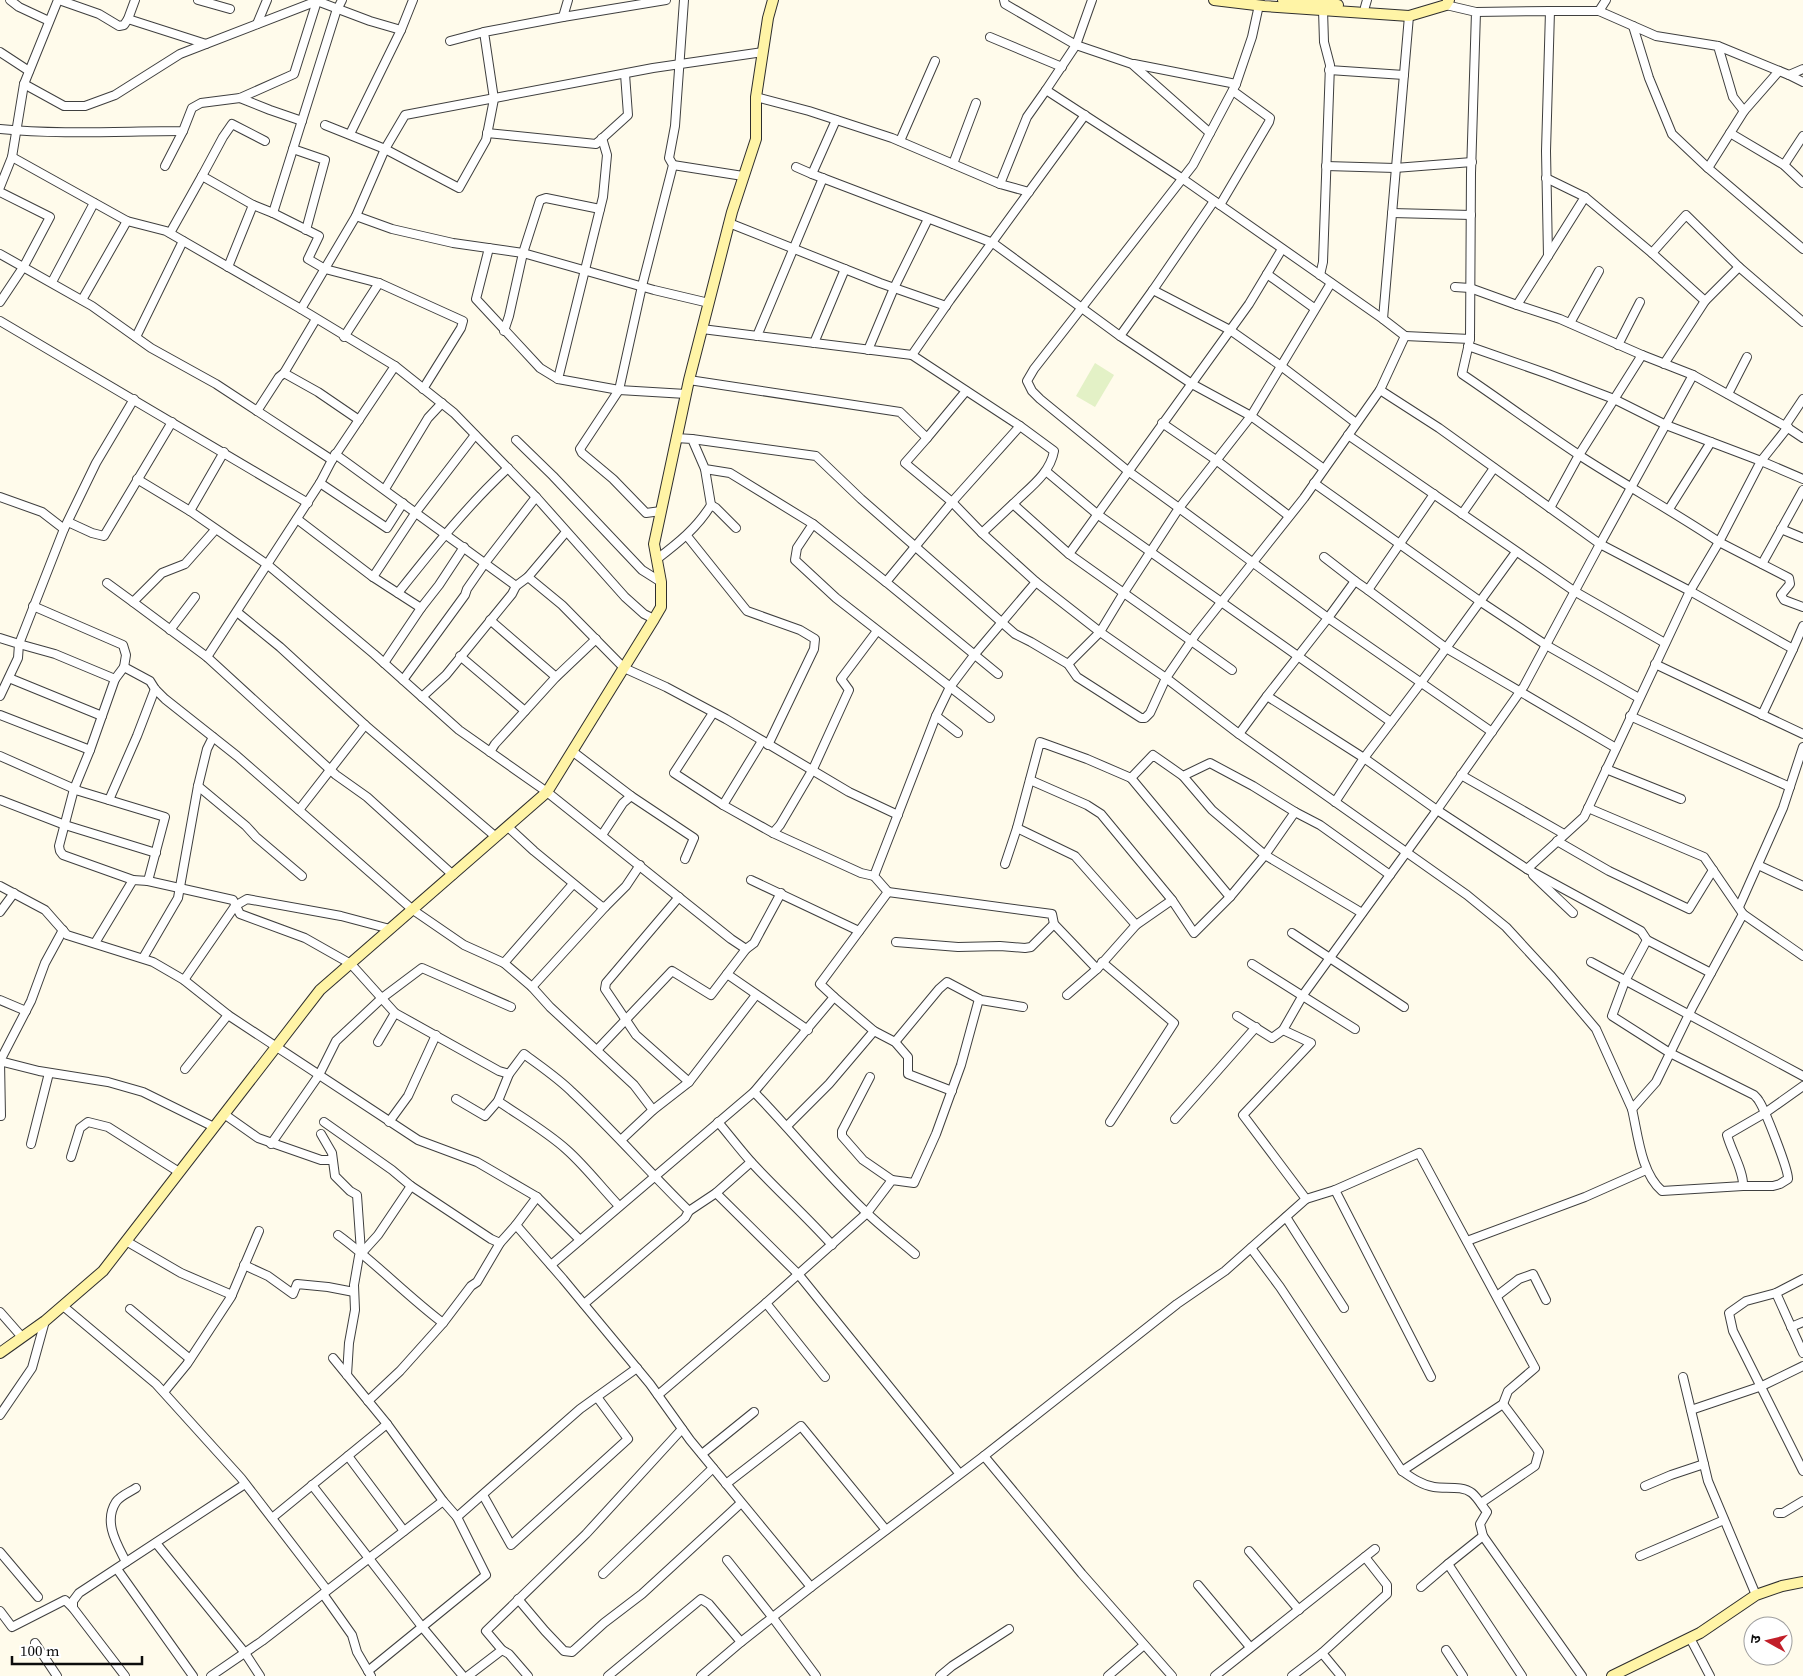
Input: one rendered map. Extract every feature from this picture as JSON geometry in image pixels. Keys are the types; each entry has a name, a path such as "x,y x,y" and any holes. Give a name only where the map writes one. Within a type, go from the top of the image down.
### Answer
{"street":[{"path":"10,0 19,7 49,21"},
{"path":"0,187 12,157 24,84 58,0 99,14 119,26 124,25 128,19 134,0"},
{"path":"198,0 230,9"},
{"path":"257,24 267,0"},
{"path":"165,166 183,132 192,108 200,103 240,98 294,74 316,0"},
{"path":"24,84 64,106 85,106 115,95 180,54 316,0 370,21 401,30"},
{"path":"273,213 342,0"},
{"path":"350,134 401,30 413,0"},
{"path":"563,17 568,0"},
{"path":"450,41 484,32 563,17 666,0"},
{"path":"661,511 646,513 580,449 619,390 642,286 673,165 669,158 675,126 681,64 684,0"},
{"path":"0,1353 45,1321 103,1271 320,990 547,792 661,607 661,582 654,544 689,380 729,223 756,139 756,97 773,0"},
{"path":"1004,0 1005,4 1076,45 1132,64 1234,87 1270,118 1217,203 1120,336"},
{"path":"1000,184 1027,117 1076,45 1092,0"},
{"path":"1214,0 1323,10 1412,15 1447,2 1476,12 1599,11 1656,36 1718,46 1803,82"},
{"path":"1283,0 1366,4 1403,10 1412,15"},
{"path":"1599,11 1606,0"},
{"path":"1259,5 1252,37 1234,87 1193,165 1034,369 1027,381 1032,391 1040,399 1128,470 1328,618 1420,684 1492,732"},
{"path":"1320,275 1323,262 1330,64 1324,42 1323,10"},
{"path":"1548,256 1546,178 1550,11"},
{"path":"1476,12 1469,342 1462,374 1631,488 1669,509 1719,542 1789,578 1790,584 1781,595 1784,600 1803,607"},
{"path":"1383,319 1395,168 1412,15"},
{"path":"128,19 206,44"},
{"path":"1633,26 1649,78 1672,134 1708,168 1803,249"},
{"path":"325,124 385,149 458,188 486,140 494,99 484,32"},
{"path":"990,37 1062,66"},
{"path":"1718,46 1733,97 1744,111"},
{"path":"0,52 29,71"},
{"path":"301,309 356,216 385,149 405,115 681,64 763,52"},
{"path":"900,141 935,61"},
{"path":"1132,64 1210,133"},
{"path":"1789,75 1803,69"},
{"path":"1329,70 1404,75"},
{"path":"1708,168 1744,111 1779,71"},
{"path":"487,133 596,144 628,115 625,74"},
{"path":"1046,90 1183,179 1406,336 1469,342 1614,399 1666,425 1803,479"},
{"path":"756,97 900,141 1000,184 1029,192"},
{"path":"240,98 302,121"},
{"path":"953,164 976,103"},
{"path":"912,355 1085,115"},
{"path":"812,174 836,120"},
{"path":"170,233 232,124 265,141"},
{"path":"0,129 62,133 183,132"},
{"path":"1730,133 1784,166 1803,183"},
{"path":"1784,166 1803,136"},
{"path":"558,379 603,198 607,155 602,138"},
{"path":"293,149 325,160 306,230"},
{"path":"12,157 127,221 170,233 395,366 454,413 536,497 625,597 644,614 654,619"},
{"path":"1326,166 1395,168 1472,162"},
{"path":"673,165 743,176"},
{"path":"796,167 993,243 1120,336 1192,384 1251,416 1324,469"},
{"path":"202,176 253,205 319,236 308,259 325,269 379,283 463,321 461,328 423,389"},
{"path":"757,336 823,178"},
{"path":"1546,178 1585,197 1652,253 1705,301"},
{"path":"0,192 50,217 24,266 0,302"},
{"path":"1517,305 1585,197"},
{"path":"504,331 523,253 540,200 546,198 600,209"},
{"path":"52,282 94,203"},
{"path":"228,267 253,205"},
{"path":"1392,213 1471,216"},
{"path":"1652,253 1686,215 1739,266 1803,322"},
{"path":"356,216 392,229 453,243 523,253 709,303"},
{"path":"868,350 894,288 928,219"},
{"path":"82,300 127,221"},
{"path":"729,223 894,288 946,306"},
{"path":"136,337 183,241"},
{"path":"489,248 476,299 540,368 558,379 619,390 686,394"},
{"path":"1069,554 1230,330 1282,250"},
{"path":"0,254 82,300 151,348 216,384 385,489 516,586"},
{"path":"1664,364 1705,301 1739,266"},
{"path":"814,343 845,269"},
{"path":"1570,324 1599,271"},
{"path":"1267,274 1314,308"},
{"path":"344,336 379,283"},
{"path":"1068,664 1100,632 1179,508 1251,416 1314,308 1331,283"},
{"path":"1455,287 1470,288 1570,324 1694,375 1786,426 1803,438"},
{"path":"1153,290 1230,330 1356,423"},
{"path":"1618,344 1640,302"},
{"path":"257,411 279,377 284,373 316,319"},
{"path":"0,321 308,503"},
{"path":"702,329 912,355 1020,426 1054,451 1047,472 982,532"},
{"path":"676,438 816,456 861,499 1014,634 1068,664 1077,676 1141,718 1145,718 1150,713 1166,678 1191,641 1314,483 1380,390 1406,336"},
{"path":"1550,508 1580,455 1642,355"},
{"path":"1728,394 1747,357"},
{"path":"208,657 308,503 334,457 395,366"},
{"path":"284,373 318,392 358,420"},
{"path":"1237,1016 1272,1038 1283,1030 1303,995 1437,810 1520,691 1694,375"},
{"path":"689,380 900,412 927,438"},
{"path":"1380,390 1439,428 1600,544 1690,591 1794,649"},
{"path":"966,391 905,463 952,502 1036,582 1100,632 1166,678 1239,734 1467,895 1506,927 1596,1029 1632,1109 1646,1170 1656,1186 1662,1191 1773,1186 1780,1184 1788,1179 1786,1165 1759,1101 1754,1095 1670,1052 1612,1016 1625,981 1647,940"},
{"path":"1527,869 1584,817 1690,591 1719,542 1761,461 1803,398"},
{"path":"0,696 18,658 18,644 66,526 96,463 134,399"},
{"path":"385,489 428,418 442,403"},
{"path":"0,497 42,512 66,526 104,536 172,422"},
{"path":"1162,423 1216,460 1289,516"},
{"path":"886,582 952,502 1020,426"},
{"path":"373,577 416,512 475,435"},
{"path":"1348,435 1574,592 1665,643"},
{"path":"657,559 688,536 703,519 711,505 705,469 692,439"},
{"path":"516,440 553,476 642,570 661,582"},
{"path":"1669,509 1711,442"},
{"path":"190,511 224,452"},
{"path":"398,592 445,534 488,486 508,468"},
{"path":"1462,514 1494,468"},
{"path":"705,469 730,473 812,524 998,674"},
{"path":"1047,472 1097,514 1391,722"},
{"path":"137,479 190,511 268,566 384,663 459,730 547,792 746,949"},
{"path":"320,483 387,528 403,503"},
{"path":"1314,483 1481,602 1546,644 1639,698"},
{"path":"1762,564 1803,490"},
{"path":"1368,590 1434,494"},
{"path":"403,680 465,596 467,589 485,563 536,497"},
{"path":"1013,504 1069,554 1232,670"},
{"path":"711,505 736,528"},
{"path":"297,520 373,577 421,608"},
{"path":"812,524 797,548 795,560 836,598 990,718"},
{"path":"133,602 162,573 185,564 215,530"},
{"path":"1781,530 1803,538"},
{"path":"422,697 446,675 512,594 516,586 528,577 566,532"},
{"path":"688,536 747,611 800,630 815,639 814,649 765,743 723,805"},
{"path":"384,663 464,547"},
{"path":"1335,802 1364,758 1481,602 1516,552"},
{"path":"1324,557 1446,648 1616,748"},
{"path":"528,577 562,605 624,668 666,687 849,792 898,815"},
{"path":"1239,734 1355,581"},
{"path":"874,876 936,716 950,687 975,654 1036,582"},
{"path":"107,583 208,657 331,770 367,797 453,875"},
{"path":"170,630 195,598"},
{"path":"33,606 123,645 126,655 124,667 115,679 74,789 59,846 63,855 133,880 148,881 233,900 240,914 305,938 351,964 395,1013 509,1074"},
{"path":"237,612 496,837"},
{"path":"490,620 556,678"},
{"path":"1762,715 1803,626"},
{"path":"773,833 812,770 849,690 841,679 877,631"},
{"path":"0,638 55,654 115,679"},
{"path":"490,752 525,711 596,639"},
{"path":"460,656 525,711"},
{"path":"1655,664 1803,734"},
{"path":"124,667 150,681 165,699 299,810 412,910 464,944 504,963 532,987 550,1007 634,1085 653,1110"},
{"path":"9,678 102,716"},
{"path":"110,800 155,689"},
{"path":"1267,696 1364,758 1437,810 1527,869 1641,931 1647,940 1711,973"},
{"path":"713,713 674,773 723,805 773,833 861,873 874,876 888,892 1052,914 1054,924 1100,966 1174,1023 1110,1122"},
{"path":"0,715 90,750"},
{"path":"936,716 958,733"},
{"path":"1630,716 1790,787"},
{"path":"299,810 365,725"},
{"path":"143,958 178,898 198,786 207,749 213,737"},
{"path":"1005,864 1018,828 1040,742 1131,778 1230,897"},
{"path":"1632,1109 1656,1082 1741,910 1783,808 1802,750"},
{"path":"572,751 631,796 694,838 684,859"},
{"path":"1131,778 1153,755 1182,776 1212,810 1266,855 1362,913"},
{"path":"0,756 74,789 165,818 148,881"},
{"path":"1182,776 1210,763 1320,826 1390,874"},
{"path":"1606,769 1681,799"},
{"path":"1461,775 1564,834"},
{"path":"1030,780 1088,805 1101,814 1172,900 1194,933 1230,897 1266,855 1296,812"},
{"path":"198,786 302,876"},
{"path":"602,835 623,803 631,796"},
{"path":"0,800 65,826 156,853"},
{"path":"1588,808 1704,856 1741,910 1803,956"},
{"path":"508,827 534,852 601,906 605,907"},
{"path":"1018,828 1075,856 1136,925"},
{"path":"1557,841 1609,871 1689,909 1713,870"},
{"path":"532,987 626,886 640,865"},
{"path":"1758,865 1803,886"},
{"path":"1527,869 1573,913"},
{"path":"95,943 133,880"},
{"path":"751,880 859,932"},
{"path":"504,963 573,884"},
{"path":"0,886 45,910 67,935 143,958 184,980 228,1015 418,1140 477,1162 537,1197 580,1240"},
{"path":"888,892 820,984 874,1031 895,1042 908,1057 908,1074 952,1091"},
{"path":"0,912 14,893"},
{"path":"597,1050 672,971 711,995 746,949 754,943 780,893"},
{"path":"678,897 606,983 605,989 636,1035 689,1082"},
{"path":"184,980 235,906 247,899 341,916 390,929"},
{"path":"1067,995 1100,966 1136,925 1172,900"},
{"path":"896,942 958,947 1000,946 1025,948 1031,946 1054,924"},
{"path":"1,1116 0,1061 26,1011 45,964 63,930"},
{"path":"1292,933 1404,1007"},
{"path":"1591,962 1688,1016 1803,1076"},
{"path":"1252,964 1355,1029"},
{"path":"272,1144 319,1075 336,1041 382,998 422,968 511,1007"},
{"path":"727,974 808,1030"},
{"path":"895,1042 947,982 979,999 1023,1007"},
{"path":"621,1140 653,1110 689,1082 756,995"},
{"path":"551,1265 754,1092 834,997"},
{"path":"870,1076 842,1131 842,1136 863,1160 892,1180 914,1183 936,1134 952,1091 979,999"},
{"path":"0,1000 26,1011"},
{"path":"378,1042 395,1013"},
{"path":"185,1069 228,1015"},
{"path":"1175,1119 1256,1027"},
{"path":"1283,1030 1311,1043 1243,1115 1306,1199"},
{"path":"788,1126 829,1084 874,1031"},
{"path":"389,1122 408,1096 436,1035"},
{"path":"456,1099 486,1116 498,1100 509,1074 524,1054 570,1090 689,1210"},
{"path":"0,1061 49,1073 108,1082 144,1092 214,1127"},
{"path":"32,1144 49,1073"},
{"path":"1743,1186 1743,1179 1727,1135 1764,1113 1803,1086"},
{"path":"754,1092 788,1126 812,1156 867,1213 915,1254"},
{"path":"498,1100 565,1148 589,1171 595,1181 619,1206"},
{"path":"224,1114 258,1138 272,1144 321,1160 332,1160"},
{"path":"71,1157 80,1128 88,1122 108,1127 179,1172"},
{"path":"324,1122 392,1170 411,1186 500,1243"},
{"path":"718,1122 751,1162 832,1245"},
{"path":"322,1134 332,1154 335,1176 350,1191 357,1195 361,1252 356,1272 355,1310 349,1343 347,1375"},
{"path":"701,1676 811,1587 959,1473 984,1456 1177,1304 1225,1270 1306,1199 1335,1190 1419,1152 1535,1368 1508,1392 1503,1404 1402,1471"},
{"path":"584,1304 685,1218 689,1210 716,1193 751,1162"},
{"path":"1467,1241 1585,1197 1646,1170"},
{"path":"658,1395 766,1303 867,1213 892,1180"},
{"path":"361,1252 378,1235 411,1186"},
{"path":"1335,1190 1431,1377"},
{"path":"716,1193 798,1274 959,1473"},
{"path":"368,1401 400,1371 471,1286 477,1282 500,1243 537,1197"},
{"path":"1286,1217 1344,1308"},
{"path":"516,1225 637,1368 712,1468 811,1587"},
{"path":"164,1392 190,1360 232,1295 259,1231"},
{"path":"338,1235 361,1252 442,1323"},
{"path":"126,1241 181,1273 232,1295"},
{"path":"1250,1248 1291,1302 1402,1471 1415,1481 1432,1487 1455,1488 1471,1492 1481,1503 1486,1512 1480,1524 1483,1536 1582,1676"},
{"path":"244,1265 268,1276 293,1294 297,1284 354,1292"},
{"path":"1497,1296 1519,1279 1533,1274 1546,1300"},
{"path":"1803,1279 1776,1293 1746,1300 1729,1314 1733,1331 1803,1471"},
{"path":"1776,1293 1803,1353"},
{"path":"766,1303 825,1376"},
{"path":"63,1306 156,1384 246,1484 325,1592 352,1635 357,1652 369,1674 486,1575 457,1517 443,1502 387,1424 334,1358"},
{"path":"130,1309 190,1360"},
{"path":"0,1312 22,1337"},
{"path":"0,1415 32,1368 45,1321"},
{"path":"1792,1327 1803,1322"},
{"path":"1691,1410 1762,1386 1803,1366"},
{"path":"457,1517 580,1409 637,1368"},
{"path":"1683,1377 1708,1481 1756,1595"},
{"path":"483,1494 511,1545 628,1438 597,1397"},
{"path":"1481,1503 1535,1466 1539,1452 1503,1404"},
{"path":"702,1454 754,1412"},
{"path":"272,1518 387,1424"},
{"path":"726,1484 801,1426 886,1530"},
{"path":"528,1676 510,1654 502,1650 486,1631 586,1534 682,1429"},
{"path":"348,1456 404,1531"},
{"path":"984,1456 1082,1574 1172,1676"},
{"path":"1645,1486 1704,1464"},
{"path":"603,1574 712,1468"},
{"path":"73,1608 73,1601 80,1593 246,1484"},
{"path":"312,1485 422,1628 463,1676"},
{"path":"126,1562 113,1536 111,1523 117,1501 136,1488"},
{"path":"1778,1513 1783,1513 1803,1501"},
{"path":"210,1676 245,1653 443,1502"},
{"path":"518,1600 564,1651 572,1652 604,1623 642,1594 742,1503"},
{"path":"1640,1556 1724,1520"},
{"path":"1422,1587 1483,1536"},
{"path":"156,1543 245,1653 260,1676"},
{"path":"1215,1676 1375,1549"},
{"path":"1249,1551 1299,1610"},
{"path":"1,1555 38,1597"},
{"path":"1292,1676 1322,1653 1387,1594 1388,1584 1365,1557"},
{"path":"726,1560 773,1618 816,1676"},
{"path":"1448,1564 1522,1676"},
{"path":"116,1569 193,1676"},
{"path":"1612,1676 1690,1638 1756,1595 1782,1586 1803,1582"},
{"path":"1198,1585 1250,1647"},
{"path":"608,1676 701,1598 709,1604 741,1642"},
{"path":"0,1611 12,1626 65,1600 125,1676"},
{"path":"940,1676 1009,1629"},
{"path":"1690,1638 1710,1676"},
{"path":"35,1643 57,1676"},
{"path":"1108,1676 1144,1644"},
{"path":"468,1676 502,1650"},
{"path":"1446,1650 1463,1676"},
{"path":"1322,1653 1341,1676"}],"green space":[{"path":"1095,363 1114,375 1095,407 1076,396"}]}
